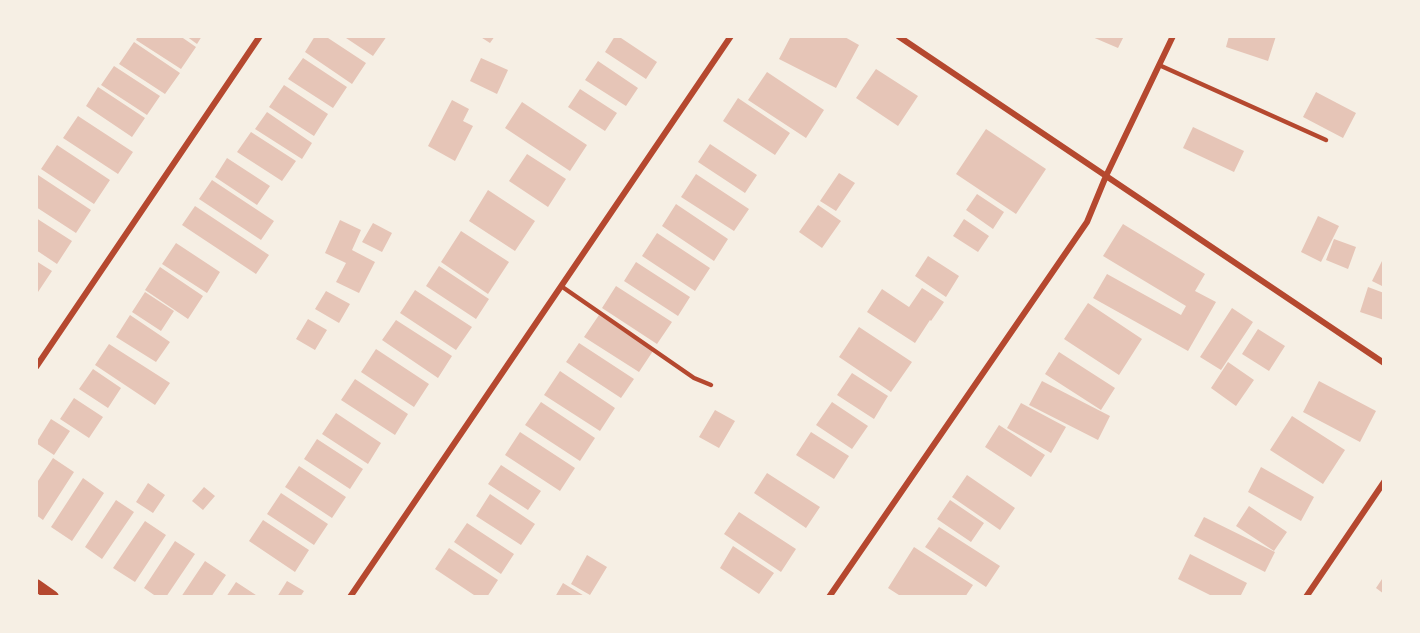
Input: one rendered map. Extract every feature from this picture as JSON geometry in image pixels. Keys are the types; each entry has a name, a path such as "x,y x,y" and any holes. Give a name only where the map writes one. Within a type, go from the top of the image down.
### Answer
{"main road":[{"path":"36,585 53,597"}],"street":[{"path":"36,367 260,36"},
{"path":"350,597 731,36"},
{"path":"898,36 1384,363"},
{"path":"829,597 1087,222 1106,176 1173,36"},
{"path":"1306,597 1384,482"}],"lane":[{"path":"1159,65 1326,140"},
{"path":"561,286 694,378 711,385"}],"building":[{"path":"138,36 180,36 196,47 181,69 136,40"},
{"path":"186,36 202,36 197,44"},
{"path":"315,36 325,36 366,63 352,84 305,52"},
{"path":"343,36 387,36 373,56"},
{"path":"479,36 495,36 490,43"},
{"path":"615,36 657,62 646,79 605,52"},
{"path":"791,36 843,36 859,45 836,88 779,59"},
{"path":"1090,36 1124,36 1118,48"},
{"path":"1229,36 1276,36 1268,61 1226,47"},
{"path":"134,42 180,73 165,94 119,64"},
{"path":"303,58 347,87 333,108 288,79"},
{"path":"481,58 508,70 497,94 470,81"},
{"path":"598,61 638,88 626,106 585,80"},
{"path":"114,66 160,96 147,115 101,85"},
{"path":"876,69 918,96 898,126 856,98"},
{"path":"767,72 824,110 806,138 748,100"},
{"path":"284,85 328,114 314,136 269,107"},
{"path":"98,87 145,118 132,137 86,106"},
{"path":"580,89 617,113 605,131 568,107"},
{"path":"1316,92 1356,113 1343,138 1303,117"},
{"path":"738,98 790,133 775,155 723,121"},
{"path":"452,100 469,109 463,121 473,126 455,161 428,146"},
{"path":"522,102 587,145 570,171 505,128"},
{"path":"267,112 312,143 302,159 255,129"},
{"path":"78,116 133,152 118,174 63,138"},
{"path":"1193,127 1244,151 1234,172 1183,148"},
{"path":"986,129 1046,169 1016,214 956,174"},
{"path":"251,132 296,161 282,181 237,152"},
{"path":"710,144 757,175 745,193 698,162"},
{"path":"57,145 110,180 94,204 41,169"},
{"path":"527,154 566,179 548,207 509,181"},
{"path":"227,158 270,186 257,205 215,177"},
{"path":"839,173 855,183 836,211 820,201"},
{"path":"696,174 749,209 734,231 681,197"},
{"path":"38,175 91,210 76,233 36,207 36,178"},
{"path":"212,180 274,221 261,240 199,199"},
{"path":"488,190 535,221 515,251 469,221"},
{"path":"977,194 1004,212 993,229 966,210"},
{"path":"676,204 728,239 714,261 662,226"},
{"path":"818,205 841,221 822,248 799,232"},
{"path":"195,206 269,255 256,274 182,225"},
{"path":"1318,216 1339,226 1321,262 1301,252"},
{"path":"36,218 72,241 57,264 36,250"},
{"path":"964,219 989,236 978,252 953,236"},
{"path":"340,220 361,230 352,250 375,262 359,293 336,282 346,263 325,253"},
{"path":"373,223 392,233 382,252 362,242"},
{"path":"1123,224 1205,274 1195,291 1216,302 1188,351 1093,298 1107,274 1181,315 1186,306 1103,256"},
{"path":"461,231 509,262 488,294 441,262"},
{"path":"657,233 710,268 695,291 642,256"},
{"path":"1334,239 1356,247 1348,269 1326,260"},
{"path":"176,243 220,272 207,293 162,264"},
{"path":"928,256 959,276 946,297 915,276"},
{"path":"1384,257 1384,287 1372,281"},
{"path":"36,261 52,271 36,295"},
{"path":"636,262 690,297 678,316 624,281"},
{"path":"439,266 489,299 476,319 426,286"},
{"path":"160,267 203,296 188,319 145,290"},
{"path":"616,286 672,322 657,344 602,308"},
{"path":"1368,287 1384,293 1384,320 1360,312"},
{"path":"922,288 944,302 915,343 867,312 882,289 909,307"},
{"path":"415,290 472,327 456,350 400,313"},
{"path":"326,291 350,304 339,323 315,309"},
{"path":"145,292 174,311 161,331 132,312"},
{"path":"1088,303 1142,339 1119,375 1064,339"},
{"path":"1232,308 1253,322 1221,370 1200,357"},
{"path":"130,315 170,342 156,362 116,337"},
{"path":"599,315 653,351 639,372 584,337"},
{"path":"308,319 327,330 315,350 296,339"},
{"path":"396,320 452,356 438,378 382,340"},
{"path":"859,327 912,362 891,392 839,357"},
{"path":"1258,329 1285,346 1269,371 1242,354"},
{"path":"579,343 634,379 621,398 566,362"},
{"path":"109,344 170,383 155,405 95,365"},
{"path":"376,349 429,384 414,407 361,372"},
{"path":"1059,352 1115,388 1101,410 1045,374"},
{"path":"1228,362 1254,380 1236,406 1211,388"},
{"path":"93,369 121,388 108,408 79,389"},
{"path":"560,371 615,408 600,431 544,395"},
{"path":"852,373 888,396 874,419 837,395"},
{"path":"355,379 408,414 395,435 341,400"},
{"path":"1042,381 1110,416 1098,440 1029,405"},
{"path":"1319,381 1376,411 1360,442 1303,412"},
{"path":"74,398 103,417 89,438 60,419"},
{"path":"541,402 595,438 580,461 525,425"},
{"path":"832,402 868,426 852,449 816,425"},
{"path":"1021,403 1066,427 1051,453 1007,428"},
{"path":"715,410 735,421 719,448 699,437"},
{"path":"336,413 381,443 368,464 322,434"},
{"path":"1292,416 1345,450 1323,484 1270,450"},
{"path":"51,419 70,431 54,455 36,443"},
{"path":"999,425 1045,455 1031,477 985,447"},
{"path":"520,432 575,468 560,491 505,455"},
{"path":"811,432 849,456 834,479 796,455"},
{"path":"317,439 363,469 350,489 304,459"},
{"path":"53,458 74,472 43,520 36,515 36,484"},
{"path":"501,465 541,491 528,510 488,484"},
{"path":"299,466 346,497 332,518 285,487"},
{"path":"1261,467 1314,497 1301,521 1248,492"},
{"path":"767,473 820,507 806,528 754,493"},
{"path":"967,475 1015,508 1000,530 952,497"},
{"path":"83,478 104,493 72,541 51,527"},
{"path":"148,483 165,495 153,513 136,502"},
{"path":"204,487 215,496 203,510 192,501"},
{"path":"281,493 328,524 314,545 267,514"},
{"path":"490,494 535,524 521,545 476,516"},
{"path":"116,500 134,512 102,559 85,547"},
{"path":"950,500 984,523 971,542 937,519"},
{"path":"1249,506 1287,532 1274,551 1236,526"},
{"path":"739,512 796,549 781,572 724,534"},
{"path":"1204,517 1275,552 1265,572 1194,536"},
{"path":"263,520 309,550 295,572 249,541"},
{"path":"145,521 166,535 135,582 113,568"},
{"path":"467,523 514,554 501,574 454,542"},
{"path":"939,527 1000,566 986,587 925,547"},
{"path":"175,541 195,554 166,597 157,597 144,588"},
{"path":"733,546 774,573 759,594 720,568"},
{"path":"914,547 973,585 965,597 902,597 888,588"},
{"path":"449,548 498,580 487,597 477,597 435,569"},
{"path":"1190,554 1247,583 1240,597 1214,597 1178,579"},
{"path":"587,555 607,567 590,595 571,584"},
{"path":"205,561 226,575 211,597 181,597"},
{"path":"1384,576 1384,594 1376,588"},
{"path":"287,581 304,591 300,597 277,597"},
{"path":"236,582 259,597 226,597"},
{"path":"563,583 586,597 555,597"}]}
